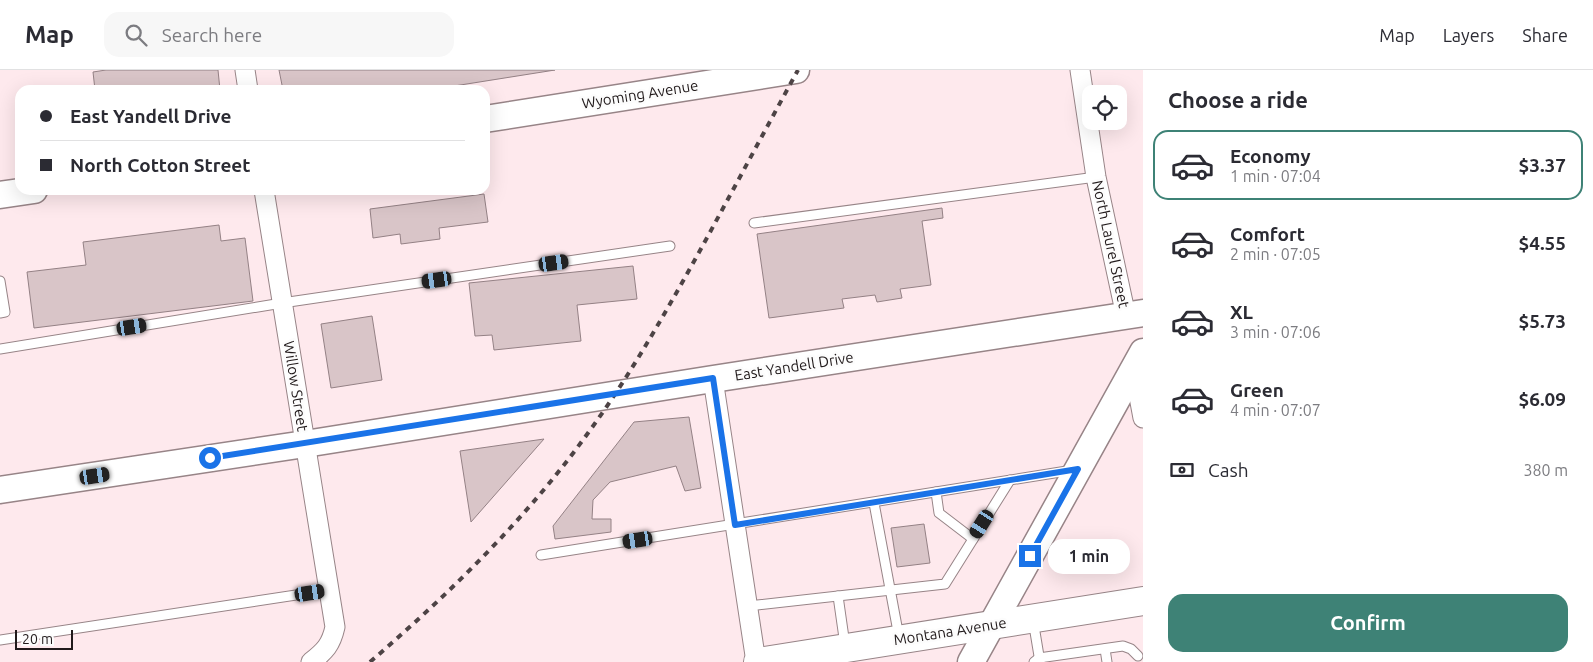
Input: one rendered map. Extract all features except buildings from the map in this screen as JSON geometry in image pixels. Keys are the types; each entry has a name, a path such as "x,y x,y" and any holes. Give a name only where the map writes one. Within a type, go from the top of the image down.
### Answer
{"main road":[{"name":"Montana Avenue","path":"757,662 802,658 846,648 1143,601"}],"street":[{"path":"245,70 247,85"},
{"name":"Wyoming Avenue","path":"490,118 796,70"},
{"name":"North Laurel Street","path":"1080,70 1096,177 1135,315 1143,418"},
{"path":"0,195 15,193"},
{"name":"Willow Street","path":"265,195 335,627 329,645 311,662"},
{"name":"East Yandell Drive","path":"0,490 305,444 713,378 1135,315"},
{"path":"971,662 1138,361"},
{"path":"713,378 757,662"}],"lane":[{"path":"754,223 1096,177"},
{"path":"0,349 282,303 670,246"},
{"path":"0,282 5,312 0,313"},
{"path":"541,555 1078,469"},
{"path":"748,606 945,584 1010,480"},
{"path":"936,492 939,513 973,539"},
{"path":"874,502 899,640"},
{"path":"0,640 329,590"},
{"path":"838,596 846,648"},
{"path":"1033,618 1038,661 1123,646 1140,658"},
{"path":"1105,649 1107,662"}],"railway":[{"path":"370,662 486,554 539,495 588,433 618,390 658,324 798,70"}],"route":[{"path":"210,458 713,378 735,525 1078,469 1030,556"}]}
